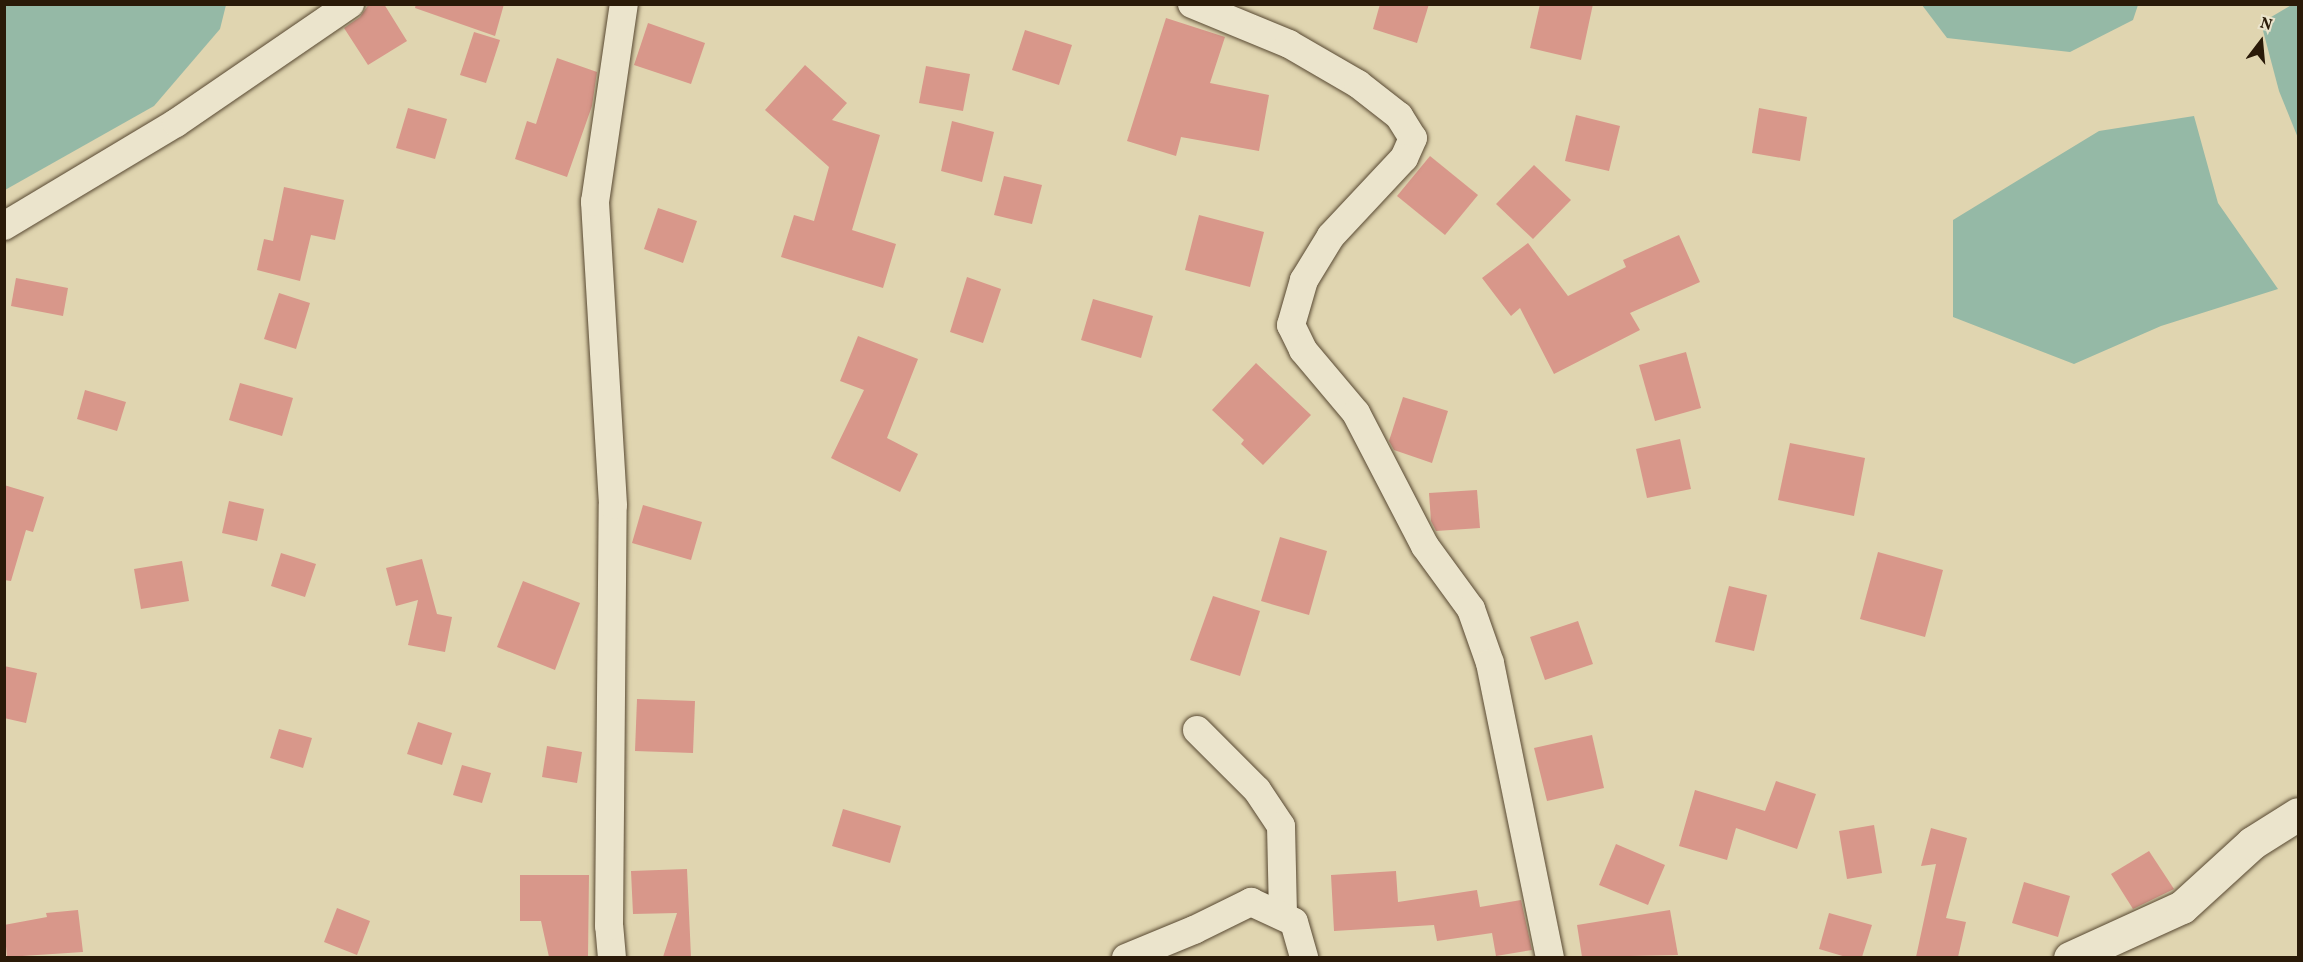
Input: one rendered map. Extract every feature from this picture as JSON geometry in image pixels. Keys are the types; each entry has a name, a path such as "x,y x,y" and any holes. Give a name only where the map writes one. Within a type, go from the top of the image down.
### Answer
{"main road":[{"path":"2070,957 2182,907 2252,843 2298,814"}],"street":[{"path":"4,226 176,123 351,4"},
{"path":"612,957 609,915 613,505 595,202 624,4"},
{"path":"1192,4 1289,44 1358,84 1400,116 1413,138 1404,158 1331,236 1304,280 1291,325 1304,350 1356,412 1429,554 1472,609 1490,663 1550,957"},
{"path":"1197,730 1257,790 1281,826 1283,916"},
{"path":"1126,957 1194,930 1251,902 1294,922 1304,957"}],"shaded area":[{"path":"5,4 226,5 220,29 154,106 5,190"},
{"path":"2293,4 2298,5 2298,138 2279,91 2261,23"},
{"path":"1922,5 2138,5 2133,20 2070,52 1947,38"},
{"path":"2194,116 2218,203 2278,289 2161,326 2074,364 1953,317 1953,220 2099,131"}],"building":[{"path":"369,4 384,4 407,41 368,65 344,28 360,17"},
{"path":"416,4 504,4 495,36 415,8"},
{"path":"1380,4 1429,4 1417,43 1373,29"},
{"path":"1540,4 1593,4 1581,60 1530,48"},
{"path":"1166,18 1225,37 1210,83 1269,95 1259,151 1181,137 1176,156 1127,141"},
{"path":"648,23 705,43 691,84 634,65"},
{"path":"1025,30 1072,45 1059,85 1012,70"},
{"path":"474,32 500,40 486,83 460,75"},
{"path":"557,58 597,72 592,106 567,177 515,159 527,121 536,124"},
{"path":"805,65 847,103 832,120 880,135 852,230 896,244 883,288 781,257 794,215 814,221 829,167 765,110"},
{"path":"926,66 970,74 963,111 919,103"},
{"path":"408,108 447,119 435,159 396,148"},
{"path":"1759,108 1807,117 1800,161 1752,153"},
{"path":"1576,115 1620,126 1609,171 1565,161"},
{"path":"952,121 994,132 982,182 941,171"},
{"path":"1430,156 1478,195 1445,235 1397,196"},
{"path":"1534,165 1571,200 1533,239 1496,204"},
{"path":"1004,176 1042,185 1032,224 994,215"},
{"path":"284,187 344,200 335,240 311,235 300,281 257,270 264,239 273,241"},
{"path":"658,208 697,221 683,263 644,249"},
{"path":"1199,215 1264,232 1250,287 1185,270"},
{"path":"1679,235 1700,282 1630,313 1640,330 1554,374 1520,308 1511,316 1482,278 1528,243 1568,296 1626,267 1623,260"},
{"path":"967,277 1001,289 983,343 950,332"},
{"path":"16,278 68,288 63,316 11,306"},
{"path":"279,293 310,303 296,349 264,339"},
{"path":"1093,299 1153,316 1141,358 1081,340"},
{"path":"858,336 918,359 887,438 918,454 900,492 831,458 864,390 840,381"},
{"path":"1686,352 1701,408 1655,421 1639,365"},
{"path":"1256,363 1311,415 1263,465 1241,444 1244,440 1212,410"},
{"path":"240,383 293,398 282,436 229,420"},
{"path":"85,390 126,402 117,431 77,419"},
{"path":"1403,397 1448,411 1432,463 1394,450 1389,441"},
{"path":"1680,439 1691,489 1647,498 1636,449"},
{"path":"1790,443 1865,458 1854,516 1778,500"},
{"path":"4,485 44,497 33,532 26,530 11,581 4,580"},
{"path":"1477,490 1480,528 1436,531 1431,521 1429,493"},
{"path":"229,501 264,509 257,541 222,533"},
{"path":"643,505 702,522 691,560 632,543"},
{"path":"1280,537 1327,551 1309,615 1261,601"},
{"path":"1878,552 1943,570 1925,637 1860,619"},
{"path":"281,553 316,564 305,597 271,586"},
{"path":"422,559 437,614 452,617 445,652 408,645 418,600 396,606 386,568"},
{"path":"182,561 189,601 141,609 134,569"},
{"path":"523,581 580,603 555,670 497,647"},
{"path":"1729,586 1767,595 1754,651 1715,642"},
{"path":"1213,596 1260,611 1240,676 1190,660"},
{"path":"1578,621 1593,664 1545,680 1530,637"},
{"path":"4,666 37,673 26,723 4,718"},
{"path":"637,699 695,701 693,753 635,751"},
{"path":"418,722 452,733 442,765 407,754"},
{"path":"279,729 312,738 303,768 270,758"},
{"path":"1592,735 1604,788 1547,801 1534,748"},
{"path":"547,746 582,752 577,783 542,777"},
{"path":"462,765 491,773 482,803 453,795"},
{"path":"1776,781 1816,794 1797,849 1736,828 1727,860 1679,846 1695,790 1765,811"},
{"path":"843,809 901,826 890,863 832,846"},
{"path":"1874,825 1882,873 1847,879 1839,831"},
{"path":"1931,828 1967,838 1946,918 1966,922 1958,957 1916,957 1936,864 1921,866"},
{"path":"1616,844 1665,865 1648,905 1599,885"},
{"path":"2149,851 2174,889 2133,909 2111,874"},
{"path":"687,869 691,957 663,957 677,913 633,914 631,871"},
{"path":"1396,871 1398,902 1477,890 1480,907 1521,900 1532,950 1496,956 1492,933 1437,941 1434,925 1334,931 1331,875"},
{"path":"520,875 589,875 588,957 549,957 541,921 520,921"},
{"path":"2024,882 2070,896 2058,937 2012,923"},
{"path":"337,908 370,921 357,955 324,942"},
{"path":"78,910 83,952 7,957 4,925 47,917 46,913"},
{"path":"1670,910 1678,955 1582,957 1577,925"},
{"path":"1829,913 1872,925 1862,957 1846,957 1819,949"}]}
